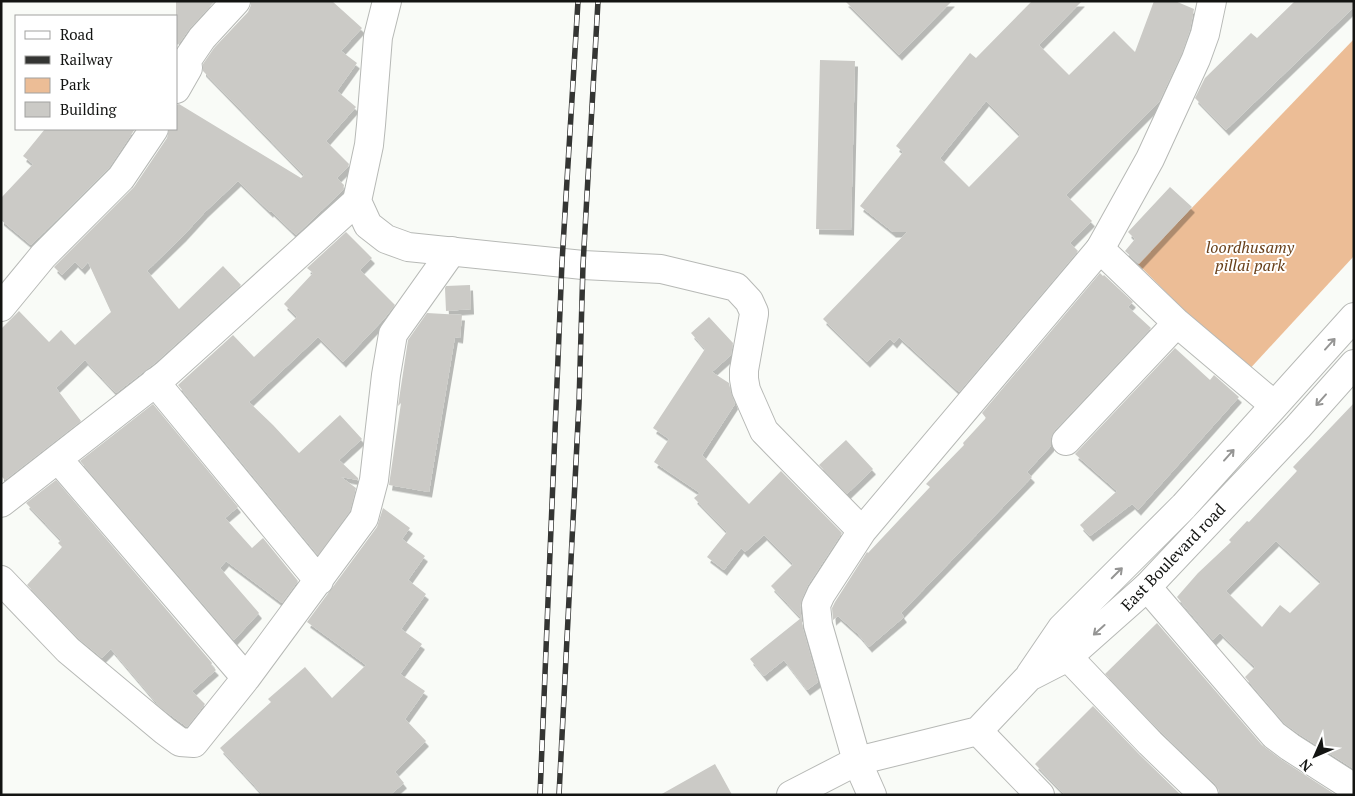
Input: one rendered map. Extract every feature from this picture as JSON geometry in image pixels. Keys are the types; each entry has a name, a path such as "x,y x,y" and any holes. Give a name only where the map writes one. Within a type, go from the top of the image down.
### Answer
{"street":[{"path":"178,86 188,68 187,60 202,38 236,1"},
{"path":"386,1 378,37 370,132 357,201 368,225 386,239 408,247 583,265 661,268 736,287 749,301 754,312 744,379 746,390 764,431 862,531"},
{"path":"872,795 857,761 818,625 816,605 821,594 862,531 1100,249 1150,159 1196,59 1205,34 1212,1"},
{"path":"1,307 43,256 121,178 153,130"},
{"path":"1,503 165,375 357,201"},
{"path":"1100,249 1176,323 1274,406"},
{"path":"1,580 68,650 165,731 180,742 194,743 246,678 364,518 374,480 386,375 393,334 452,251"},
{"path":"1029,676 1062,628 1184,506 1354,317"},
{"path":"1066,441 1176,323"},
{"name":"East Boulevard road","path":"978,732 1029,676 1068,657 1147,587 1354,364"},
{"path":"155,382 319,581"},
{"path":"58,459 246,678"},
{"path":"1147,587 1274,735 1354,788"},
{"path":"1068,657 1150,743 1204,795"},
{"path":"791,795 857,761 978,732 1040,795"}],"green space":[{"name":"loordhusamy pillai park","path":"1354,39 1354,256 1246,373 1138,264"}],"building":[{"path":"176,1 215,1 190,28 178,45 178,15 176,15"},
{"path":"251,1 332,1 362,28 341,51 357,63 337,91 356,107 326,141 349,164 337,178 344,185 343,190 296,235 238,181 147,271 179,309 223,266 241,285 155,363 116,393 85,360 56,388 81,421 5,480 1,476 1,329 19,311 49,342 61,330 75,345 111,312 88,262 82,269 75,262 62,275 54,267 134,187 167,138 169,130 178,130 178,104 301,178 304,175 203,71 203,64 214,48 248,12"},
{"path":"845,1 952,1 899,55"},
{"path":"1032,1 1082,1 1039,45 1069,75 1114,31 1135,52 1154,1 1175,1 1194,9 1190,30 1182,53 1159,102 1066,195 1092,221 1070,243 1078,251 959,392 899,337 894,343 890,339 867,362 823,319 907,232 893,232 860,206 903,152 896,146 970,53 976,58","holes":["986,101 1020,135 969,187 940,158"]},
{"path":"1295,1 1354,1 1354,7 1226,130 1195,98 1205,78 1251,33 1257,38"},
{"path":"820,60 855,61 851,230 816,229"},
{"path":"44,130 134,130 109,168 31,245 1,220 1,198 33,164 23,156"},
{"path":"1170,187 1192,207 1139,264 1125,251 1135,239 1128,232"},
{"path":"346,232 372,258 360,270 395,305 343,362 318,337 249,402 299,453 340,415 362,439 339,460 358,478 358,480 341,477 356,488 350,511 318,555 178,385 233,335 254,357 297,317 284,304 313,273 307,268"},
{"path":"1100,273 1133,302 1128,307 1151,328 1055,430 1051,438 1051,446 1027,472 1032,477 901,613 904,617 869,647 838,616 833,620 832,608 835,602 867,552 930,487 926,484 964,445 963,443 986,418 982,413"},
{"path":"470,285 471,309 446,311 446,286"},
{"path":"427,313 462,315 460,338 455,337 429,492 389,485 408,340"},
{"path":"709,317 733,343 731,355 712,372 729,383 735,404 702,455 749,504 781,471 842,533 808,585 800,607 803,629 818,682 807,690 784,660 764,676 750,659 801,618 771,586 793,564 764,535 745,552 741,548 724,570 707,557 727,532 694,498 700,493 654,462 669,439 653,428 705,349 691,333"},
{"path":"1175,348 1210,380 1214,375 1239,397 1138,510 1132,504 1090,536 1080,525 1117,491 1075,454"},
{"path":"1354,403 1354,769 1285,724 1245,677 1255,667 1220,633 1213,640 1177,597 1198,573 1231,542 1229,540 1247,521 1249,522 1297,471 1293,467","holes":["1276,541 1321,582 1290,613 1280,605 1262,627 1226,591"]},
{"path":"153,404 238,507 225,518 252,548 263,538 298,581 282,603 226,561 220,568 259,613 234,640 80,461"},
{"path":"846,440 873,469 847,494 819,465"},
{"path":"56,480 216,670 192,691 205,704 187,727 161,708 111,649 102,658 79,639 27,585 62,547 58,543 61,540 26,503"},
{"path":"383,508 410,528 402,539 425,556 408,580 426,594 401,629 422,644 400,674 425,691 405,719 426,741 395,772 404,783 390,795 263,795 220,748 271,702 268,699 305,667 332,698 366,665 307,622 377,527"},
{"path":"1157,623 1262,745 1336,795 1219,795 1219,790 1215,784 1105,674"},
{"path":"1093,706 1181,795 1065,795 1035,764"},
{"path":"715,764 732,795 660,795"}],"railway":[{"path":"540,795 562,262 578,1"},
{"path":"559,795 579,403 583,265 598,1"}]}
